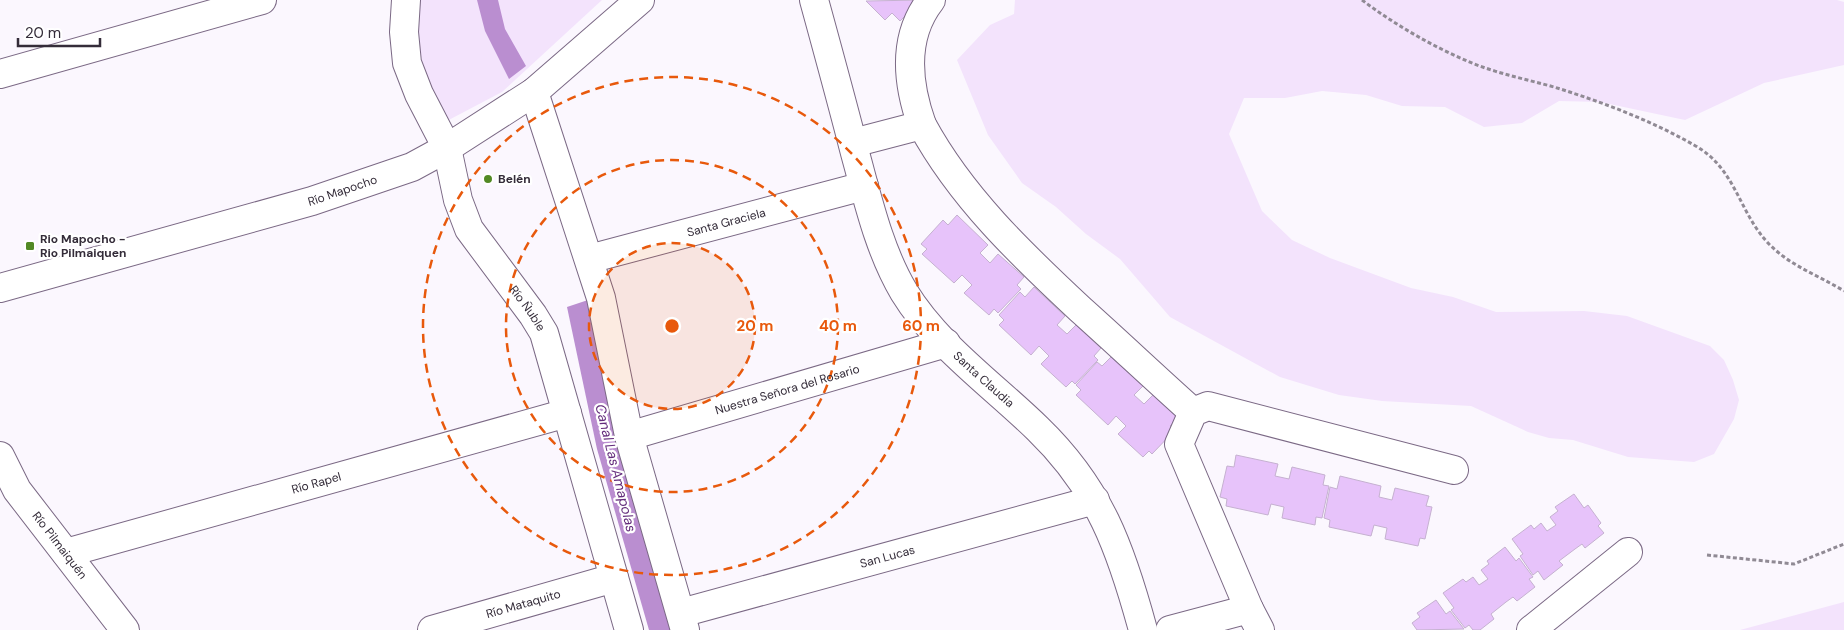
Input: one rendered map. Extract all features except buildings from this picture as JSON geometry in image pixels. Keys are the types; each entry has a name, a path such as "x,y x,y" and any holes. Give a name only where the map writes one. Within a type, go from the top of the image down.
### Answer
{"street":[{"path":"0,74 262,0"},
{"name":"Río Ñuble","path":"406,0 404,32 407,63 419,94 447,148 458,200 469,228 533,315 544,333 629,630"},
{"name":"Río Mapocho","path":"0,288 312,201 412,167 447,148 534,92 640,0"},
{"name":"Santa Claudia","path":"814,0 864,186 894,272 904,292 946,344 1060,452 1095,500 1109,525 1123,560 1143,630"},
{"path":"931,0 919,15 912,39 911,85 922,125 948,170 995,226 1049,280 1193,412"},
{"path":"534,92 601,298 629,436 683,622"},
{"path":"852,143 922,125"},
{"name":"Santa Graciela","path":"589,259 864,186"},
{"name":"Nuestra Señora del Rosario","path":"629,436 946,344"},
{"path":"1170,630 1254,619 1179,444 1193,412 1208,406 1454,470"},
{"name":"Río Rapel","path":"66,554 567,413"},
{"name":"Río Pilmaiquén","path":"0,456 17,490 125,630"},
{"name":"San Lucas","path":"683,622 1095,500"},
{"path":"1531,630 1628,552"},
{"name":"Río Mataquito","path":"432,630 614,578"}],"path":[{"path":"1362,0 1429,43 1468,61 1508,76 1595,101 1637,117 1696,146 1713,158 1726,173 1754,226 1767,242 1796,267 1844,291"},
{"path":"1706,555 1794,564 1844,544"}],"shaded area":[{"path":"402,0 602,0 502,92 443,123"},
{"path":"1015,0 1837,0 1844,2 1844,65 1764,83 1685,120 1600,102 1559,101 1522,123 1484,127 1445,107 1402,106 1366,95 1322,91 1285,98 1244,98 1229,134 1262,211 1292,240 1330,258 1411,288 1453,297 1496,312 1584,311 1627,316 1710,346 1724,360 1739,400 1734,419 1714,454 1694,462 1628,457 1573,440 1549,438 1528,432 1471,406 1382,401 1339,395 1280,377 1170,317 1120,259 1086,234 1056,207 1022,183 988,135 957,60 990,25 1014,14"},
{"path":"1844,602 1844,630 1740,630"}],"water":[{"path":"477,0 498,0 505,29 526,66 509,79 485,31"},
{"name":"Canal Las Amapolas","path":"591,299 671,630 649,630 597,449 567,307"}],"place":[{"name":"Belén","path":"488,179"},
{"name":"Rio Mapocho - Rio Pilmaiquen","path":"30,246"}]}
